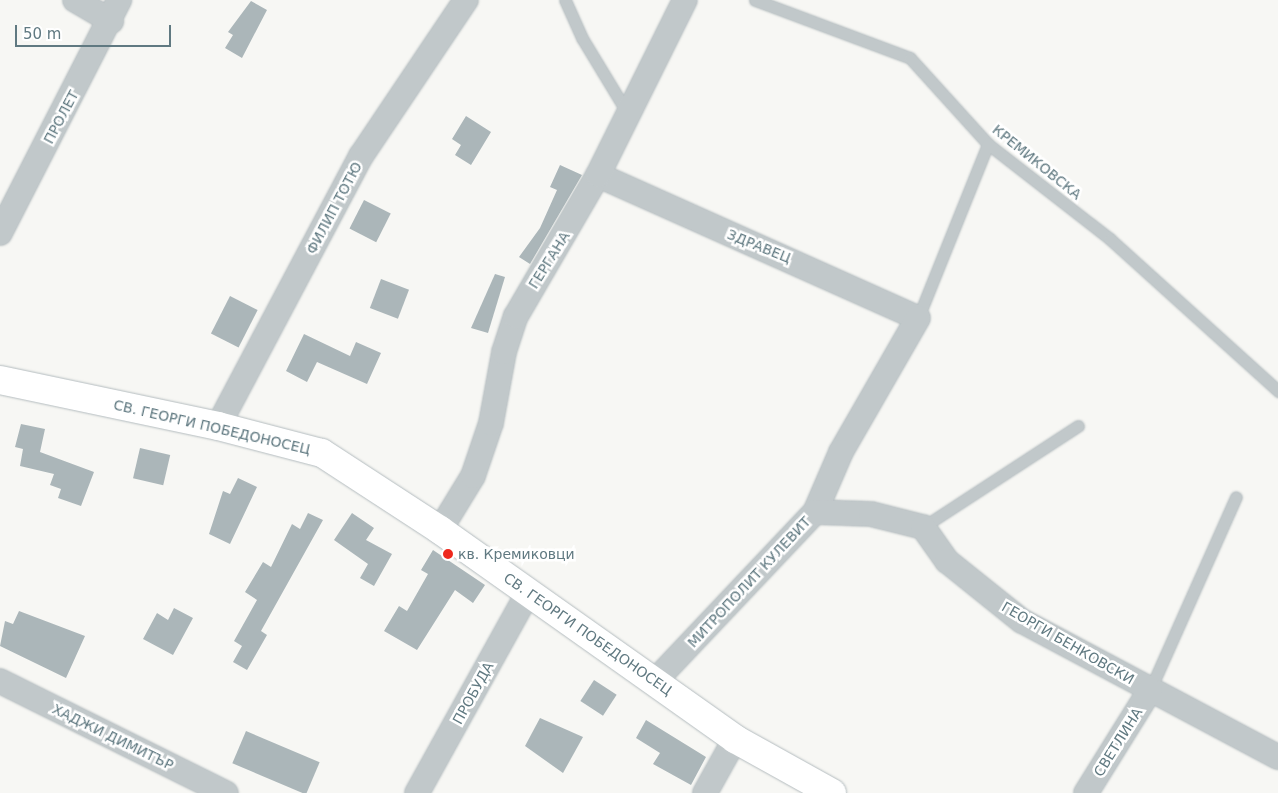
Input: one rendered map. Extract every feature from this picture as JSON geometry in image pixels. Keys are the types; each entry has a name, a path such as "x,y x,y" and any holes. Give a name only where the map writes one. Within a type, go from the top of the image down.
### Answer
{"street":[{"path":"75,0 115,11"},
{"name":"ФИЛИП ТОТЮ","path":"218,426 361,156 466,0"},
{"name":"ГЕРГАНА","path":"440,530 473,476 491,423 504,352 516,316 598,175 685,0"},
{"name":"ПРОЛЕТ","path":"0,233 115,11"},
{"name":"ЗДРАВЕЦ","path":"598,175 918,318"},
{"name":"МИТРОПОЛИТ КУЛЕВИТ","path":"656,680 815,512 841,452 918,318"},
{"name":"СВ. ГЕОРГИ ПОБЕДОНОСЕЦ","path":"0,380 218,426 322,453 440,530 528,593 656,680 735,739 832,793"},
{"path":"815,512 871,514 923,527"},
{"name":"ГЕОРГИ БЕНКОВСКИ","path":"923,527 947,561 982,593 1022,620 1278,757"},
{"name":"ПРОБУДА","path":"417,793 528,593"},
{"name":"ХАДЖИ ДИМИТЪР","path":"0,681 226,793"},
{"name":"СВЕТЛИНА","path":"1086,793 1150,690"},
{"path":"705,793 735,739"}],"lane":[{"path":"565,0 582,38 628,114"},
{"name":"КРЕМИКОВСКА","path":"755,0 910,58 988,144 1110,239 1278,391"},
{"path":"918,318 988,144"},
{"path":"923,527 1078,426"},
{"path":"1150,690 1236,497"}],"building":[{"path":"251,1 267,10 242,58 225,48 233,35 228,32"},
{"path":"466,116 491,132 471,165 455,155 461,145 452,139"},
{"path":"560,165 582,175 530,264 519,257 540,228 557,190 550,187"},
{"path":"364,200 391,214 376,242 349,229"},
{"path":"495,274 505,277 488,333 471,328"},
{"path":"381,279 409,290 398,319 370,308"},
{"path":"230,296 258,310 239,347 211,333"},
{"path":"304,334 350,356 356,342 381,353 367,384 317,362 307,382 286,371"},
{"path":"21,424 45,429 40,452 94,472 81,506 58,498 61,489 50,485 54,474 20,466 23,449 15,447"},
{"path":"140,448 170,455 163,485 133,478"},
{"path":"238,478 257,487 230,544 209,534 223,491 230,494"},
{"path":"308,513 323,520 261,631 267,635 247,670 233,662 242,646 234,641 257,600 245,592 263,562 271,567 292,524 300,529"},
{"path":"352,513 374,528 366,540 392,554 374,586 360,578 368,564 334,540"},
{"path":"433,550 485,585 473,603 455,590 417,650 384,631 399,606 407,611 428,574 421,570"},
{"path":"174,608 193,618 173,655 143,639 157,613 168,620"},
{"path":"19,611 85,636 66,678 0,646 5,621 13,624"},
{"path":"594,680 617,695 603,716 580,701"},
{"path":"540,718 583,737 563,773 525,746"},
{"path":"646,720 706,757 691,785 653,764 660,753 636,738"},
{"path":"246,731 320,762 307,793 302,793 232,763"}],"place":[{"name":"кв. Кремиковци","path":"448,554"}]}
